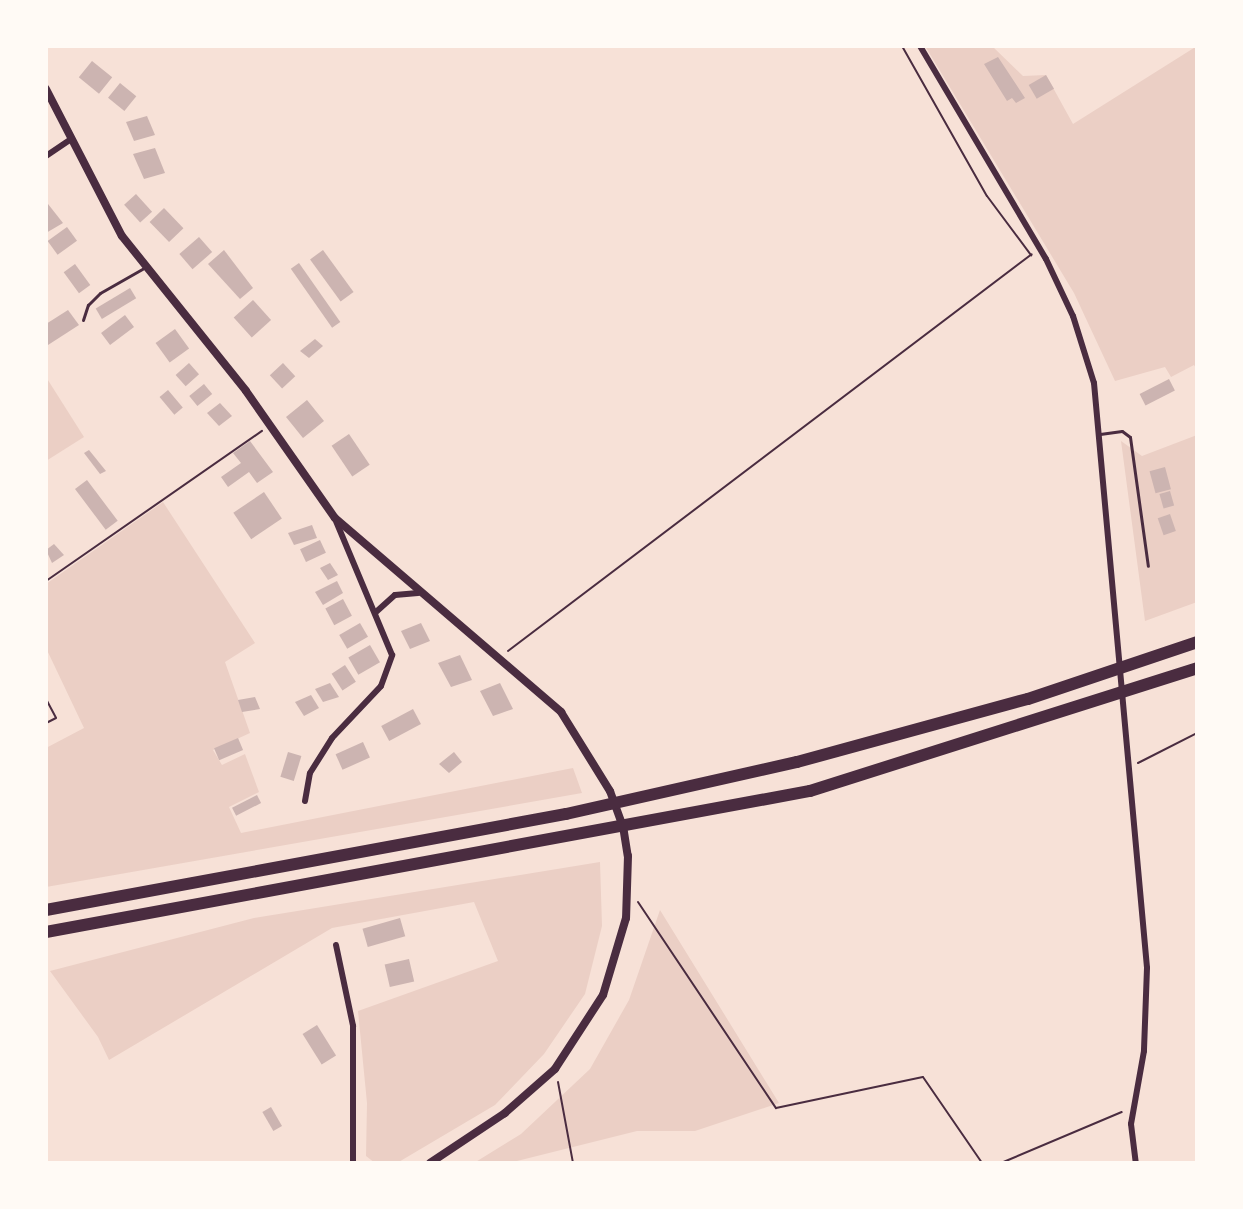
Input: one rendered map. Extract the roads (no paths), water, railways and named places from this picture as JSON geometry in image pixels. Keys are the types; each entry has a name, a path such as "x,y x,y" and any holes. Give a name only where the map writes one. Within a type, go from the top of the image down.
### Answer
{"highway":[{"path":"46,910 566,814 782,765 1028,699 1197,642"},
{"path":"46,932 810,791 1197,668"}],"street":[{"path":"920,46 1040,249 1084,351 1100,434 1147,968 1144,1051 1134,1106 1136,1163"},
{"path":"46,89 70,140 144,268 269,426 335,518 392,655 381,686 332,738 310,773 305,801"},
{"path":"46,156 70,140"},
{"path":"335,518 418,593 501,656 561,712 594,762 623,826 629,888 626,918 603,995 555,1069 505,1113 430,1163"},
{"path":"376,612 395,595 418,593"},
{"path":"336,945 354,1039 353,1163"}],"lane":[{"path":"83,320 100,293 144,268"},
{"path":"1100,434 1122,431 1130,437 1148,566"}]}
